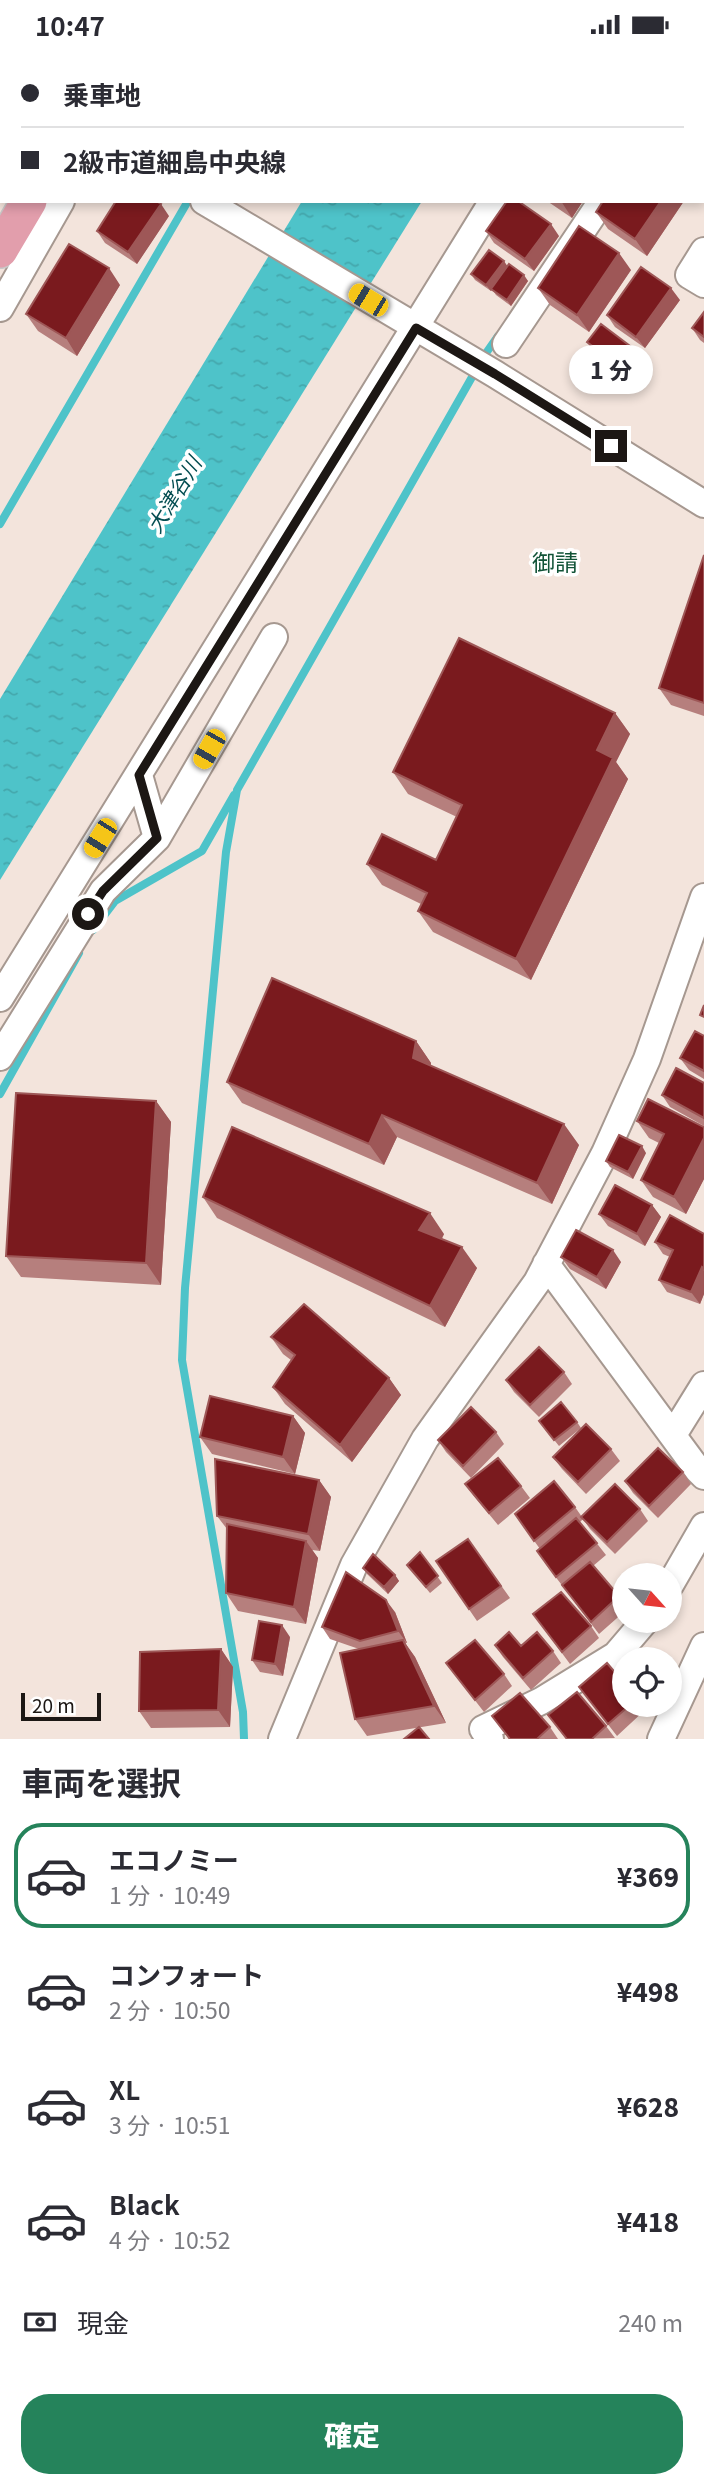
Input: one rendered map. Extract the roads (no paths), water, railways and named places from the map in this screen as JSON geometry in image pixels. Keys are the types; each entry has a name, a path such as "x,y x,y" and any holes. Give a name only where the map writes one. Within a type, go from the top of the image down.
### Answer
{"main road":[{"path":"0,250 28,203"}],"street":[{"path":"0,308 60,203"},
{"path":"0,998 492,203"},
{"path":"506,344 601,203"},
{"path":"214,207 495,374 704,504"},
{"path":"704,251 689,275 704,284"},
{"path":"0,1057 103,891 157,838 274,637"},
{"path":"139,775 157,838"},
{"path":"282,1739 354,1565 425,1439 537,1282 605,1153 647,1059 704,897"},
{"path":"547,1264 704,1476"},
{"path":"673,1435 704,1385"},
{"path":"682,1564 704,1526"},
{"path":"490,1739 483,1729 541,1701 616,1655 635,1633"},
{"path":"661,1739 704,1646"}],"water":[{"name":"大津谷川","path":"301,203 421,203 0,880 0,699"}],"waterway":[{"path":"0,524 187,203"},
{"path":"244,1739 243,1712 182,1360 185,1288 226,852 237,790 484,356 498,336"},
{"path":"93,930 115,901 202,851 234,795"},
{"path":"0,1094 79,953"}],"district":[{"name":"御請","path":"555,561"}]}
